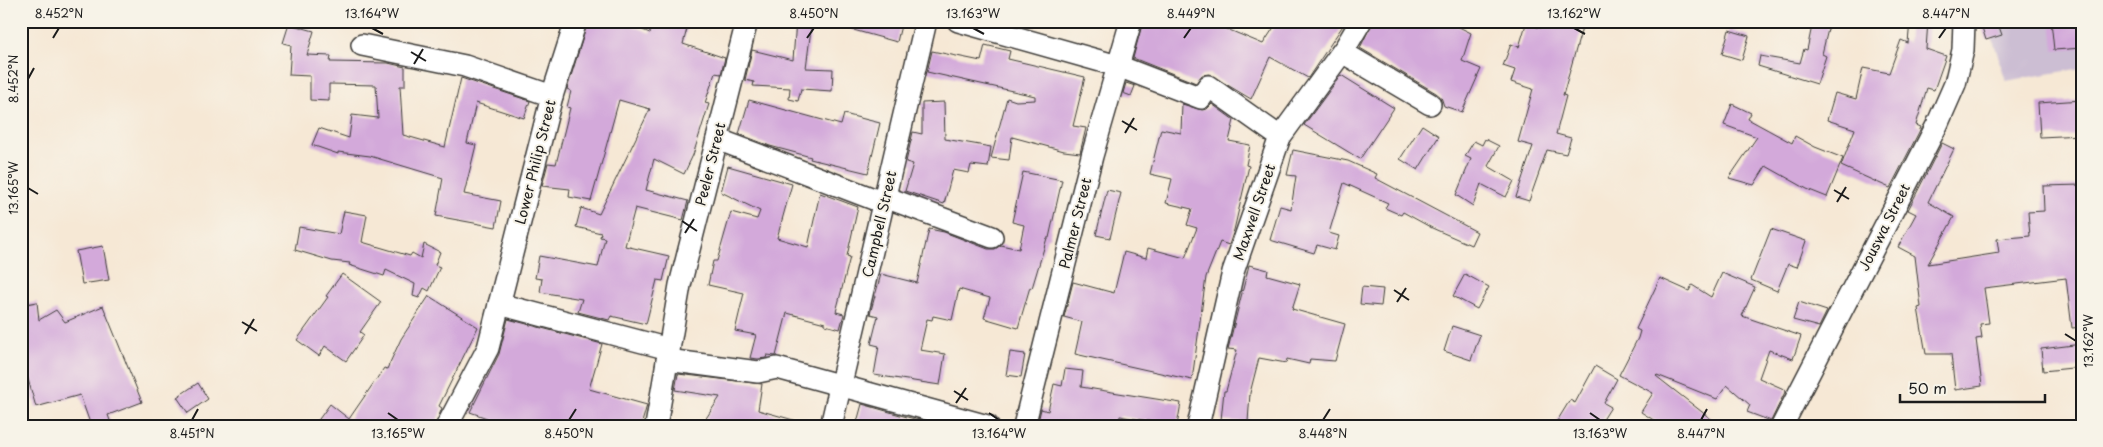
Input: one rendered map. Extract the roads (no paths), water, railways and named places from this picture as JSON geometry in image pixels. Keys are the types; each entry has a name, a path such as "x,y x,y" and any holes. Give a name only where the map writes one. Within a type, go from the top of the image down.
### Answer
{"street":[{"name":"Lower Philip Street","path":"447,426 488,348 552,96 576,21"},
{"name":"Peeler Street","path":"656,426 680,285 747,21"},
{"name":"Campbell Street","path":"831,426 926,21"},
{"path":"958,21 1118,66 1201,98 1208,86 1280,137"},
{"name":"Palmer Street","path":"1024,426 1092,156 1131,21"},
{"name":"Maxwell Street","path":"1198,426 1233,272 1280,137 1342,52 1361,21"},
{"name":"Jouswa Street","path":"1782,426 1937,125 1955,84 1963,50 1964,21"},
{"path":"362,45 464,66 552,96"},
{"path":"1342,52 1430,104"},
{"path":"717,139 992,237"},
{"path":"499,304 668,354 758,372 777,368 840,387 988,426"}]}
